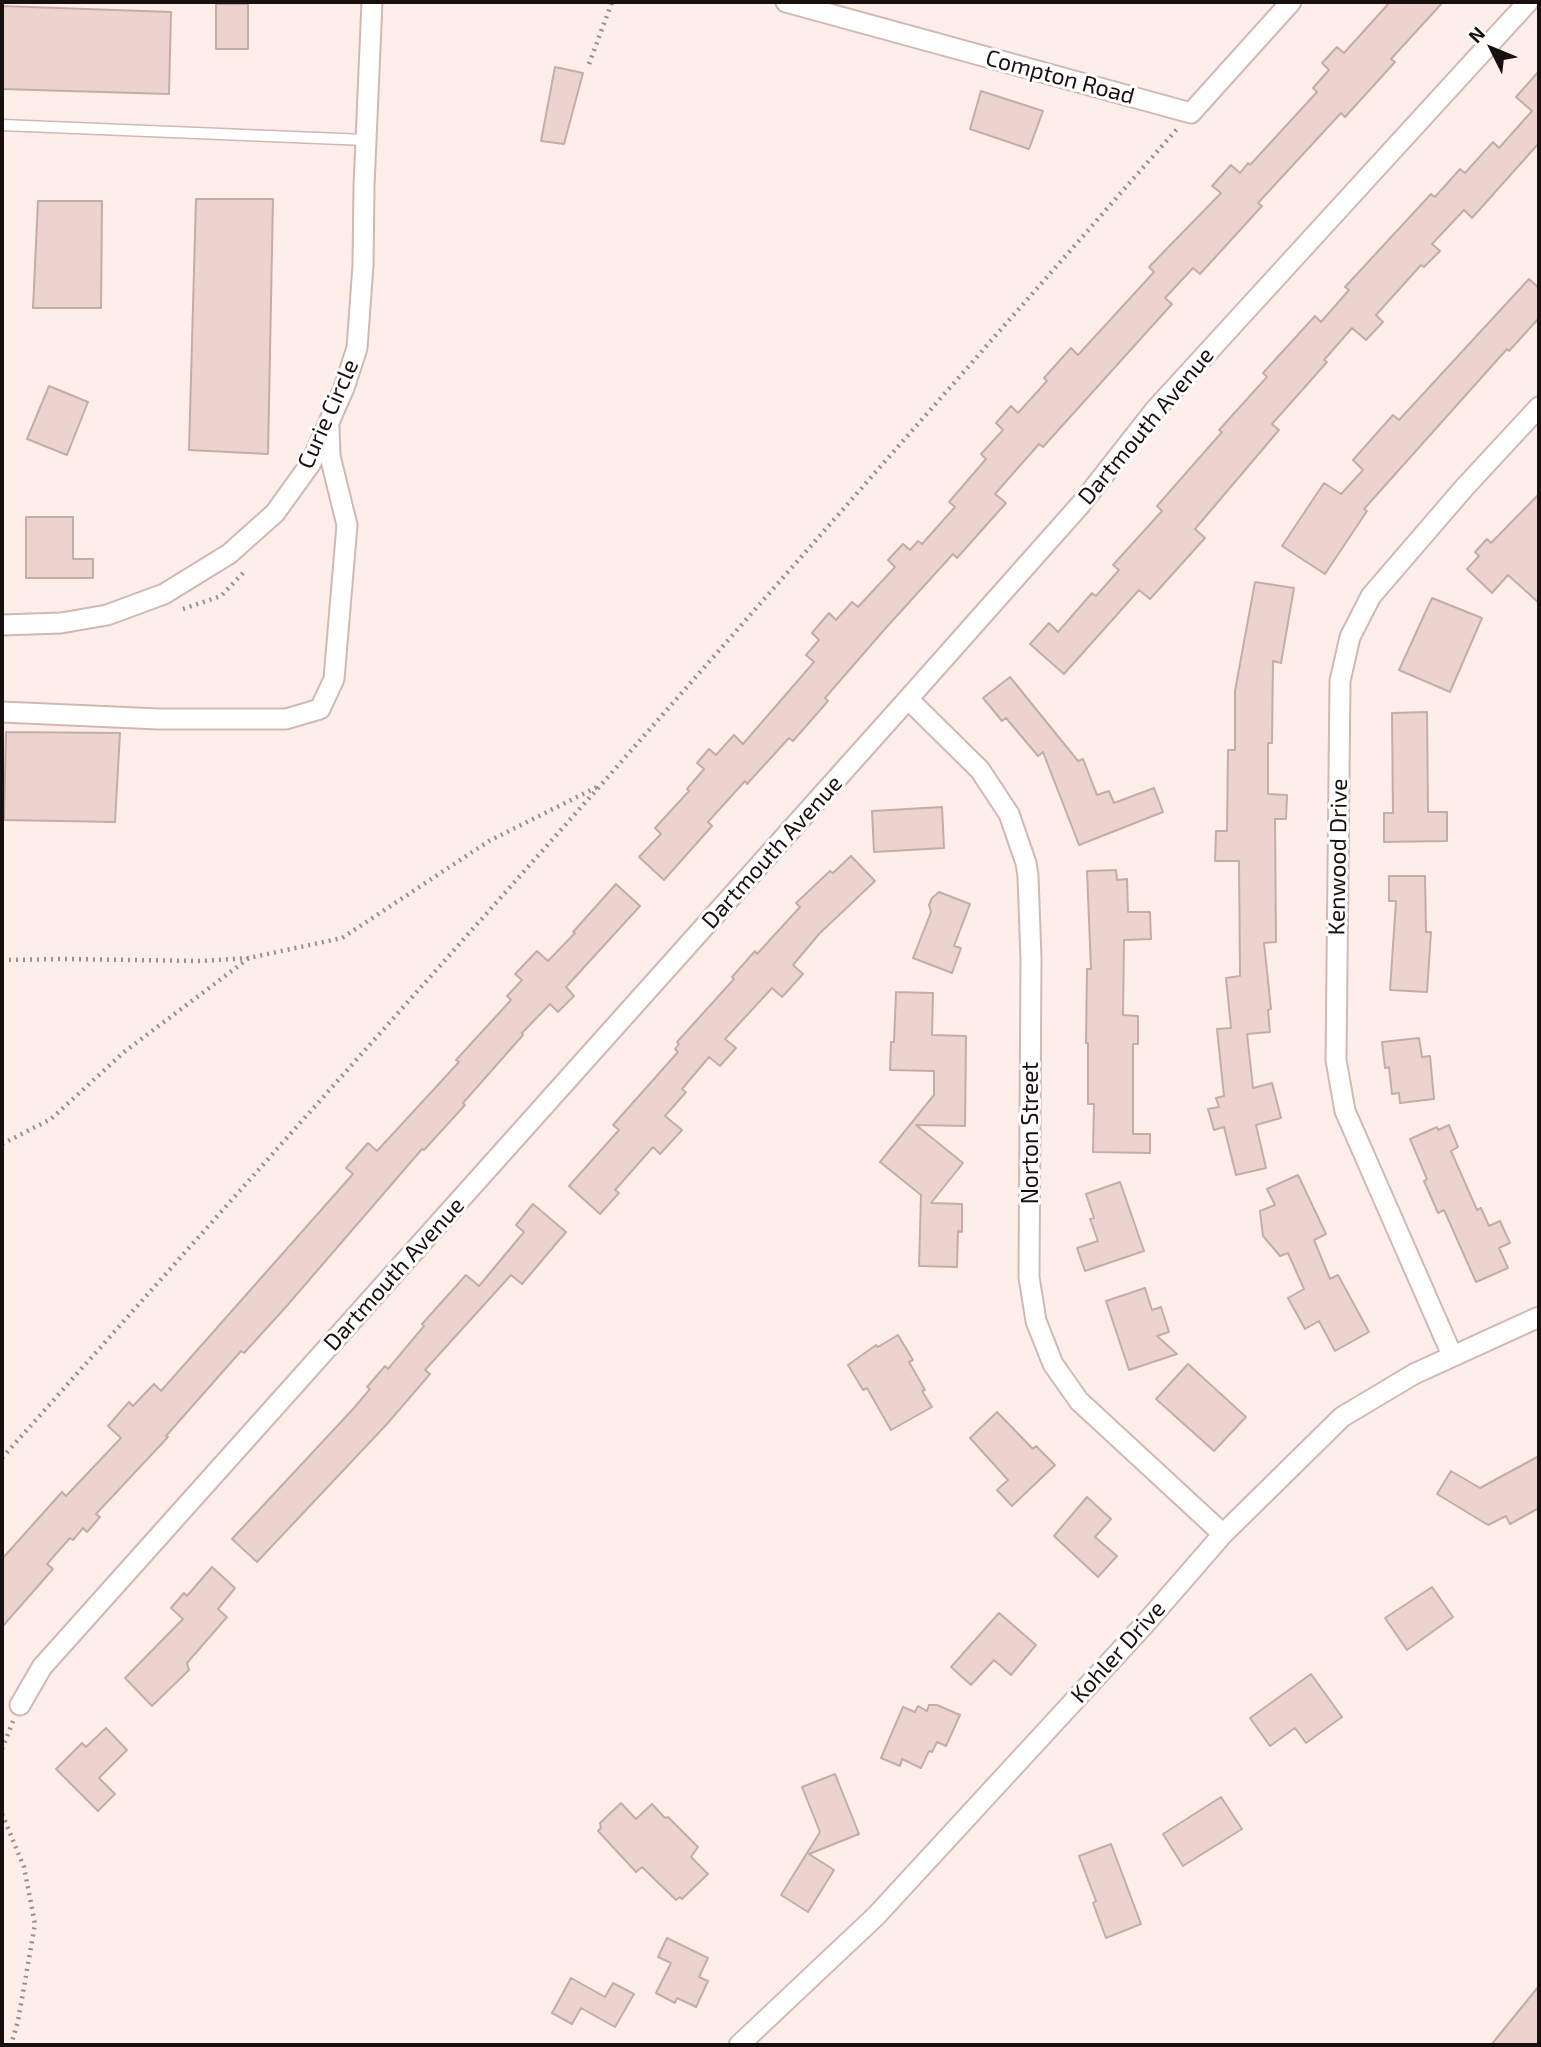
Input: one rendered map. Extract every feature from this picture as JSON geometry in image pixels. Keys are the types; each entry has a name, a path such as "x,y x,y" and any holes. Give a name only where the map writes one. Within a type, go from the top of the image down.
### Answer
{"street":[{"name":"Curie Circle","path":"2,625 61,623 107,615 164,594 229,554 275,513 311,463 344,387 357,348 363,265 372,2"},
{"name":"Compton Road","path":"786,2 1191,113"},
{"path":"1191,113 1291,2"},
{"name":"Dartmouth Avenue","path":"20,1705 51,1656 1081,504 1154,411 1528,2"},
{"name":"Kenwood Drive","path":"1452,1355 1345,1111 1336,1060 1340,681 1350,637 1371,596 1464,488 1539,407"},
{"path":"2,712 159,719 286,719 320,709 334,679 347,525 330,456 329,422"},
{"name":"Norton Street","path":"908,699 980,770 1009,814 1026,863 1031,959 1029,1277 1036,1321 1053,1364 1079,1401 1223,1534"},
{"name":"Kohler Drive","path":"739,2045 876,1916 1144,1625 1223,1534 1342,1417 1414,1374 1539,1317"}],"lane":[{"path":"2,125 366,140"}],"path":[{"path":"589,64 611,2"},
{"path":"2,1458 600,786 1191,113"},
{"path":"182,609 221,596 248,567"},
{"path":"2,960 201,961 250,958 342,938 489,841 600,786"},
{"path":"2,1144 51,1119 124,1052 250,958"},
{"path":"2,1749 20,1705"},
{"path":"2,1814 24,1867 36,1924 11,2045"}],"building":[{"path":"1390,2 1443,2 1391,59 1395,62 1345,117 1341,113 1258,203 1262,206 1200,274 1193,268 1165,298 1172,304 1043,447 1039,444 995,494 1006,503 957,558 953,554 884,630 825,698 828,701 793,741 789,738 747,784 745,781 708,822 712,826 664,880 639,857 661,834 655,828 689,791 687,789 704,769 697,763 709,749 716,755 734,735 743,744 814,662 806,655 819,640 812,633 829,613 836,620 852,602 858,607 895,567 888,560 903,544 910,550 918,541 922,544 955,507 949,502 986,459 981,454 1003,430 996,423 1011,406 1018,413 1047,381 1044,378 1071,348 1078,355 1154,272 1149,267 1221,193 1212,186 1231,165 1240,173 1248,163 1250,165 1317,92 1313,88 1329,70 1322,63 1337,47 1344,53"},
{"path":"216,4 248,4 248,49 216,49"},
{"path":"2,6 171,12 169,94 2,89"},
{"path":"555,67 583,73 564,144 541,141"},
{"path":"1539,71 1539,143 1472,218 1464,210 1432,244 1440,251 1424,267 1421,265 1376,315 1383,322 1366,340 1352,328 1324,360 1327,362 1272,424 1279,430 1195,529 1205,538 1150,599 1139,590 1064,674 1030,644 1049,623 1058,632 1092,593 1096,596 1119,570 1113,565 1162,511 1157,506 1222,432 1219,430 1267,377 1263,373 1315,316 1321,322 1349,290 1345,287 1431,194 1435,197 1460,169 1465,173 1493,142 1499,148 1532,111 1516,97"},
{"path":"981,91 1043,111 1029,149 970,129"},
{"path":"196,199 273,199 268,454 189,450"},
{"path":"38,201 102,201 101,308 33,308"},
{"path":"1529,279 1539,288 1539,318 1509,351 1507,349 1364,509 1367,511 1325,574 1282,546 1324,483 1341,494 1363,470 1353,460 1393,415 1399,420"},
{"path":"49,386 88,402 67,455 27,439"},
{"path":"1539,494 1539,603 1508,575 1492,593 1467,569 1479,556 1475,552 1487,539 1491,543"},
{"path":"26,517 73,517 73,559 93,559 93,578 26,578"},
{"path":"1255,582 1294,588 1281,663 1273,661 1272,743 1268,743 1268,794 1287,795 1286,819 1275,819 1276,942 1264,943 1271,1009 1268,1010 1270,1032 1247,1034 1253,1088 1272,1083 1281,1118 1256,1125 1266,1168 1236,1175 1224,1127 1214,1130 1208,1109 1219,1107 1216,1098 1224,1096 1217,1029 1231,1028 1226,978 1240,976 1239,861 1215,861 1216,831 1227,831 1228,750 1235,750 1235,691"},
{"path":"1432,598 1482,618 1450,692 1399,670"},
{"path":"1010,677 1078,761 1083,759 1097,795 1109,791 1114,803 1154,788 1163,812 1079,845 1043,752 1038,756 1006,718 1002,721 983,698"},
{"path":"1427,712 1428,812 1447,812 1447,841 1384,842 1384,813 1393,813 1392,713"},
{"path":"6,732 120,733 115,822 4,820"},
{"path":"942,807 944,848 874,852 872,811"},
{"path":"851,856 875,881 819,934 793,965 803,974 782,997 772,988 725,1039 736,1048 720,1066 709,1057 682,1089 686,1092 665,1116 682,1130 660,1154 653,1147 615,1190 619,1193 600,1214 569,1186 619,1130 613,1125 678,1052 675,1049 679,1044 677,1042 734,979 732,977 800,907 796,903 830,871 833,873"},
{"path":"1116,870 1117,880 1127,879 1128,912 1150,912 1151,939 1124,940 1123,1015 1138,1016 1138,1044 1133,1044 1133,1134 1150,1134 1150,1153 1093,1152 1094,1104 1088,1104 1086,1043 1087,969 1091,969 1087,871"},
{"path":"1389,876 1425,876 1426,932 1431,932 1427,992 1390,990 1396,901 1389,901"},
{"path":"616,884 640,906 566,987 574,996 558,1012 550,1004 522,1033 463,1103 465,1105 424,1150 422,1149 285,1308 244,1353 241,1351 166,1436 168,1437 96,1514 100,1517 87,1532 83,1528 73,1540 70,1538 47,1564 53,1569 2,1627 2,1559 62,1492 66,1496 121,1438 108,1426 129,1402 133,1406 154,1384 161,1391 353,1174 346,1168 368,1143 377,1151 459,1062 456,1060 511,1000 507,996 522,980 515,974 537,951 548,961"},
{"path":"939,892 970,904 954,946 961,948 952,973 913,958 931,912 929,905"},
{"path":"896,992 933,993 932,1035 966,1036 965,1126 916,1125 963,1163 931,1203 962,1204 962,1232 958,1231 957,1267 919,1266 921,1195 880,1162 934,1095 934,1071 890,1070"},
{"path":"1419,1038 1422,1057 1430,1056 1434,1099 1400,1103 1399,1093 1392,1094 1389,1067 1385,1068 1382,1042"},
{"path":"1449,1125 1458,1147 1451,1151 1477,1210 1481,1208 1489,1226 1500,1221 1510,1243 1499,1248 1508,1268 1476,1282 1444,1210 1438,1213 1410,1139 1437,1127 1438,1130"},
{"path":"1298,1175 1326,1234 1314,1240 1330,1279 1338,1275 1369,1332 1335,1351 1319,1321 1305,1329 1288,1298 1304,1289 1288,1253 1280,1256 1263,1236 1260,1211 1275,1205 1267,1189"},
{"path":"1120,1182 1144,1251 1085,1271 1077,1248 1098,1241 1090,1219 1094,1218 1086,1194"},
{"path":"533,1204 566,1232 522,1284 511,1275 425,1370 430,1374 387,1424 257,1562 232,1539 353,1409 370,1389 367,1387 385,1366 388,1369 424,1326 422,1324 466,1275 479,1286 524,1232 516,1225"},
{"path":"1145,1288 1152,1310 1161,1307 1169,1332 1157,1336 1177,1354 1129,1370 1106,1301"},
{"path":"898,1335 913,1360 909,1362 932,1407 891,1430 867,1388 863,1390 848,1365 876,1345 878,1347"},
{"path":"1188,1364 1246,1417 1214,1451 1156,1399"},
{"path":"997,1412 1033,1449 1036,1446 1055,1465 1012,1506 997,1490 1008,1480 970,1438"},
{"path":"1539,1456 1539,1508 1510,1524 1506,1516 1488,1525 1437,1494 1451,1471 1480,1488"},
{"path":"1087,1497 1111,1519 1095,1537 1117,1556 1098,1577 1054,1536"},
{"path":"212,1567 235,1588 218,1609 227,1617 187,1663 189,1670 152,1706 125,1678 183,1619 171,1608 184,1593 187,1596"},
{"path":"1432,1587 1453,1617 1407,1650 1385,1618"},
{"path":"999,1613 1036,1645 1011,1675 994,1660 971,1685 951,1667"},
{"path":"1311,1674 1342,1717 1306,1743 1295,1728 1270,1746 1250,1718"},
{"path":"929,1705 937,1705 960,1715 946,1746 937,1742 921,1768 902,1759 900,1766 881,1758 903,1707 915,1712 918,1706 927,1711"},
{"path":"106,1728 127,1750 99,1778 115,1794 98,1811 56,1769 82,1743 86,1747"},
{"path":"835,1774 859,1834 809,1854 834,1870 808,1912 781,1895 820,1832 802,1787"},
{"path":"1221,1797 1242,1829 1183,1866 1163,1834"},
{"path":"621,1803 636,1819 652,1804 698,1847 691,1857 708,1874 682,1899 680,1897 676,1900 642,1867 636,1872 598,1831 601,1828 600,1823"},
{"path":"1111,1844 1141,1924 1106,1938 1079,1856"},
{"path":"667,1938 708,1958 699,1977 708,1981 696,2007 677,1998 675,2003 656,1993 671,1963 658,1957"},
{"path":"571,1978 605,1997 613,1983 634,1994 615,2027 581,2008 572,2024 552,2013"},
{"path":"1539,1986 1539,2045 1491,2045"}]}
